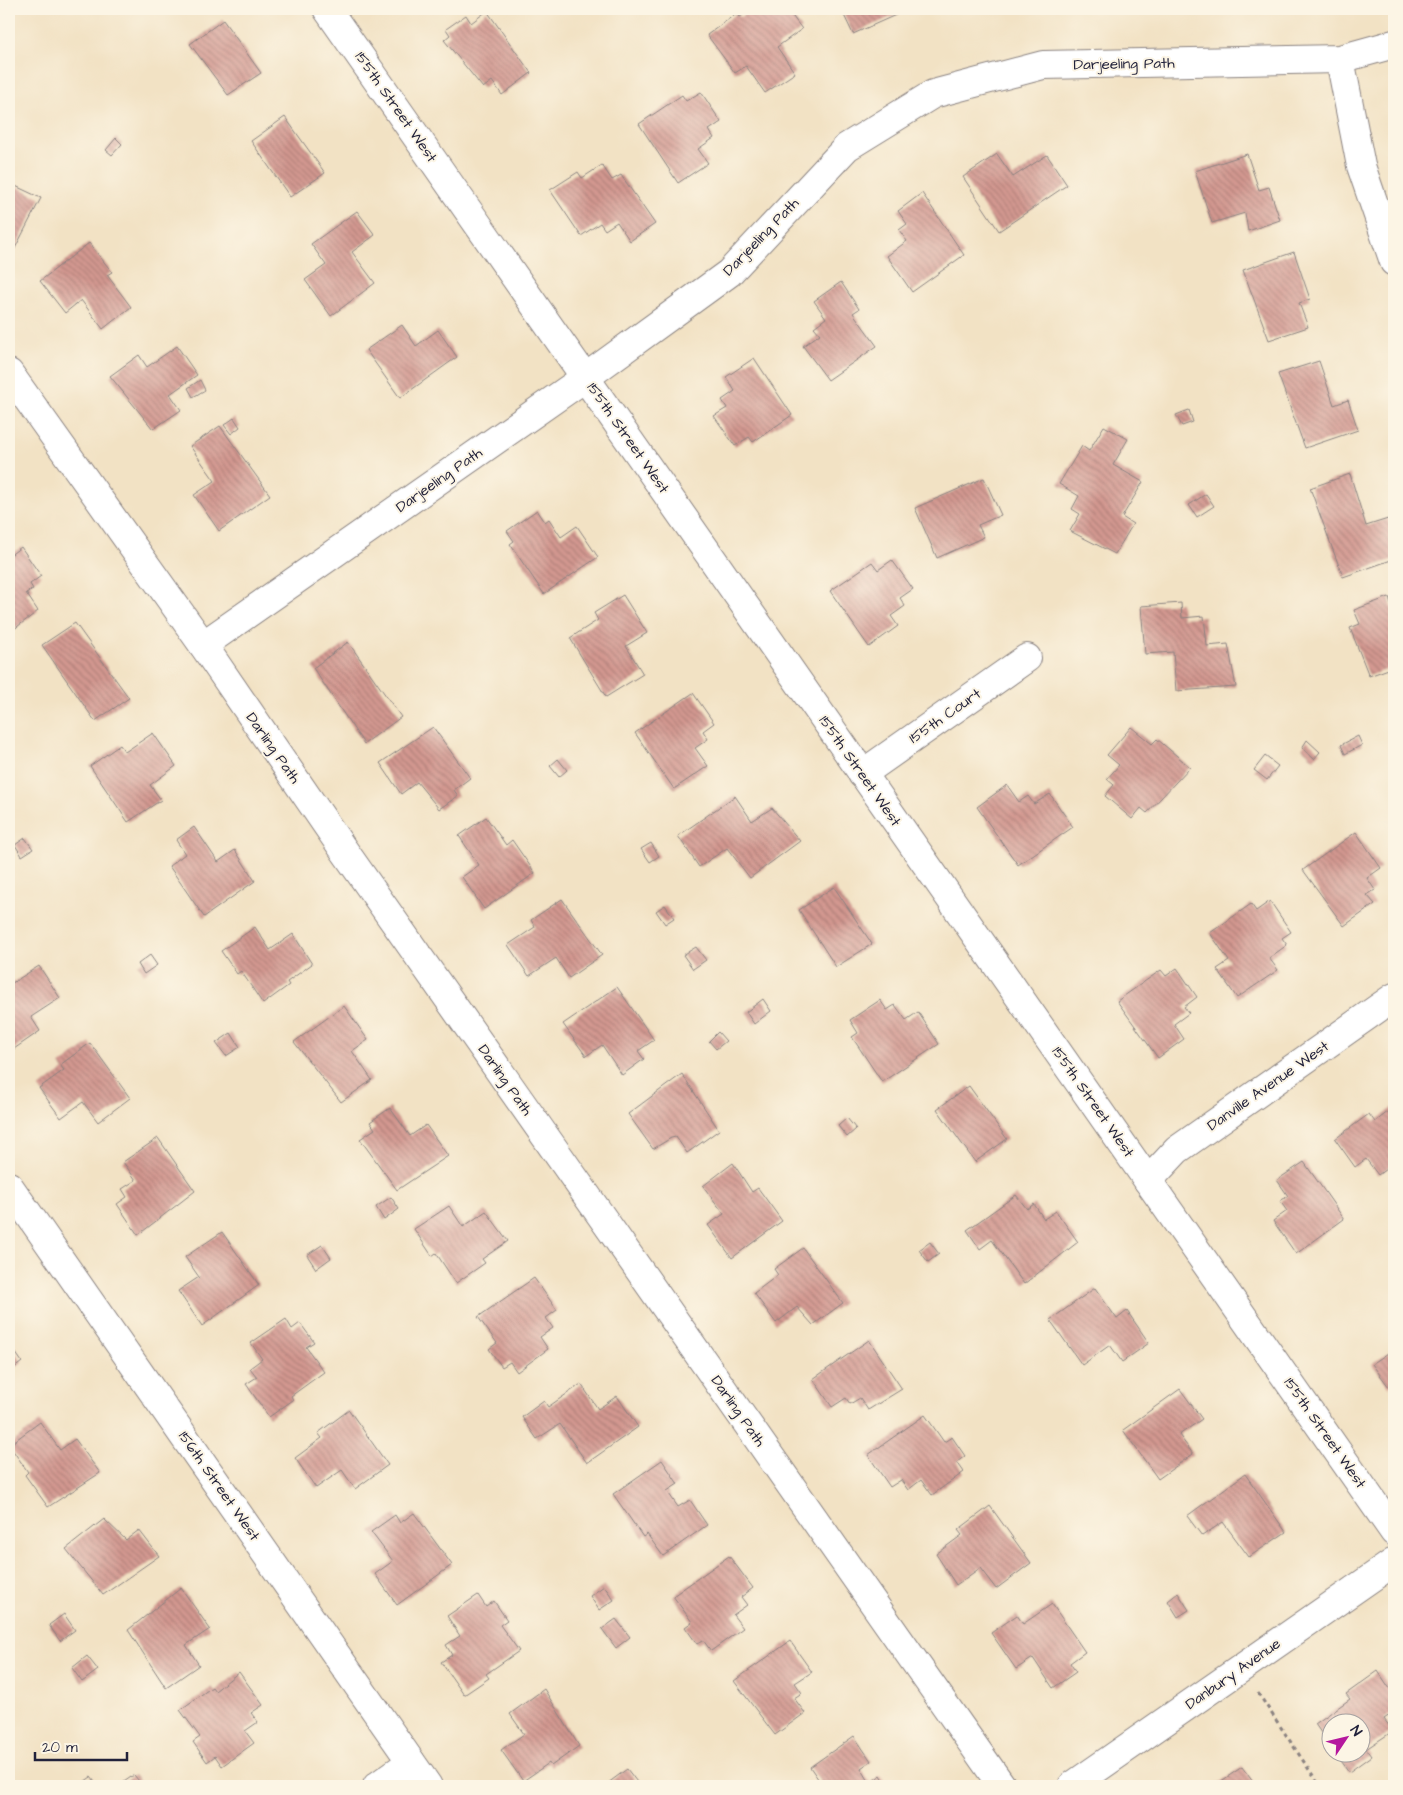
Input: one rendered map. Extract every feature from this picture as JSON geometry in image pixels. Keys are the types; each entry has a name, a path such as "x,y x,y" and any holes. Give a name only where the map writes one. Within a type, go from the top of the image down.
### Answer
{"street":[{"name":"155th Street West","path":"327,9 1394,1532"},
{"name":"Darjeeling Path","path":"203,646 586,377 729,273 847,147 933,94 1043,65 1340,59 1394,44"},
{"path":"1340,59 1361,166 1394,262"},
{"name":"Darling Path","path":"9,373 203,646 346,854 1002,1786"},
{"name":"155th Court","path":"862,774 1027,658"},
{"name":"Danville Avenue West","path":"1148,1180 1177,1150 1394,997"},
{"name":"156th Street West","path":"9,1186 428,1786"},
{"name":"Danbury Avenue","path":"1072,1786 1394,1562"},
{"path":"377,1786 411,1762"}],"path":[{"path":"1241,1668 1320,1786"}],"building":[{"path":"752,9 773,9 776,13 782,9 787,9 802,29 777,47 795,73 765,93 746,66 735,73 707,35 737,13 740,17"},
{"path":"841,9 896,9 898,14 853,34"},
{"path":"487,11 531,73 502,95 492,81 483,88 444,40 450,35 446,29 466,15 471,23"},
{"path":"223,20 261,73 228,95 190,44"},
{"path":"701,92 721,122 709,130 714,138 698,149 708,163 678,183 639,124 682,95 686,101"},
{"path":"285,117 325,173 290,197 251,141"},
{"path":"116,138 122,144 112,155 106,150"},
{"path":"997,154 1013,177 1047,155 1067,185 999,231 963,177"},
{"path":"1247,154 1259,190 1269,187 1280,220 1248,231 1245,213 1212,223 1195,171"},
{"path":"602,165 612,180 621,175 655,224 630,241 617,222 605,230 600,223 581,236 550,190 578,172 582,178"},
{"path":"9,183 41,198 10,258 9,258"},
{"path":"922,193 964,255 912,292 887,256 907,241 899,230 907,224 898,211"},
{"path":"357,211 375,235 352,252 375,283 331,316 305,280 326,265 311,244"},
{"path":"89,243 112,272 107,275 131,307 103,329 81,300 65,313 40,281"},
{"path":"1294,252 1310,299 1299,303 1308,327 1269,340 1243,270"},
{"path":"841,282 859,309 853,313 877,346 828,380 803,346 820,334 814,327 826,318 814,301"},
{"path":"402,325 416,346 438,330 457,357 400,398 366,350"},
{"path":"177,346 197,375 170,394 181,410 153,429 110,376 139,355 147,367"},
{"path":"754,358 792,415 753,442 749,437 735,446 714,416 727,408 722,400 735,391 726,377"},
{"path":"1319,361 1334,405 1348,400 1358,430 1305,448 1278,374"},
{"path":"200,380 205,390 193,397 188,388"},
{"path":"1189,410 1193,422 1182,426 1176,415"},
{"path":"234,418 240,427 231,434 224,425"},
{"path":"220,426 270,495 219,531 194,495 215,481 190,446"},
{"path":"1104,426 1128,439 1113,465 1143,482 1122,517 1133,524 1115,554 1070,531 1080,514 1072,509 1079,496 1059,484 1082,446 1089,451"},
{"path":"1350,474 1366,526 1388,519 1394,536 1394,559 1343,577 1310,488"},
{"path":"984,478 1001,515 978,525 984,537 937,558 915,508"},
{"path":"1206,494 1214,506 1197,517 1189,505"},
{"path":"537,510 545,522 549,519 561,537 577,526 598,557 544,594 510,544 514,541 507,531"},
{"path":"21,547 41,576 30,584 33,589 26,593 38,611 9,633 9,556"},
{"path":"892,560 913,589 900,598 905,606 891,616 898,626 869,647 830,591 872,562 878,570"},
{"path":"623,595 647,633 626,646 643,674 606,697 570,638 598,620 594,613"},
{"path":"1389,597 1394,613 1394,667 1369,676 1350,628 1360,624 1354,610"},
{"path":"1181,603 1182,618 1204,616 1207,646 1228,644 1236,687 1176,691 1173,652 1145,654 1141,606"},
{"path":"75,623 129,698 95,721 42,645"},
{"path":"348,642 401,717 364,744 313,668"},
{"path":"693,693 714,723 703,731 708,739 695,748 708,766 674,789 635,733"},
{"path":"433,727 470,778 454,790 458,796 439,809 417,782 401,794 380,763"},
{"path":"1131,727 1152,744 1157,739 1190,767 1147,813 1141,808 1132,819 1105,796 1114,785 1107,779 1119,765 1107,755"},
{"path":"153,733 176,766 150,785 161,800 128,822 90,766 120,745 125,752"},
{"path":"1358,736 1362,745 1345,754 1341,745"},
{"path":"1307,740 1320,752 1314,759 1302,748"},
{"path":"1265,756 1278,766 1267,780 1254,770"},
{"path":"558,759 567,770 559,777 550,766"},
{"path":"1007,785 1019,802 1028,796 1034,804 1050,794 1073,827 1018,865 977,807"},
{"path":"735,796 752,821 772,808 800,841 750,878 727,848 699,867 678,836"},
{"path":"486,817 506,845 512,840 535,873 484,909 462,877 479,865 459,836"},
{"path":"194,827 218,862 235,850 255,881 204,917 169,866 185,854 176,840"},
{"path":"1356,832 1381,868 1367,878 1375,890 1367,895 1375,904 1344,926 1303,870"},
{"path":"25,838 33,849 22,856 15,845"},
{"path":"651,843 659,856 650,862 641,849"},
{"path":"834,887 872,944 836,967 799,910"},
{"path":"562,899 602,955 569,978 556,958 529,976 508,945 535,927 531,920"},
{"path":"1270,901 1291,932 1282,938 1287,945 1269,958 1278,970 1237,998 1217,969 1229,961 1210,933 1251,904 1256,911"},
{"path":"665,905 674,918 665,924 656,911"},
{"path":"255,927 270,950 293,934 312,964 287,982 289,985 263,1004 241,971 237,974 221,951"},
{"path":"696,947 706,960 693,969 683,955"},
{"path":"150,955 157,965 144,974 138,964"},
{"path":"39,966 60,998 31,1017 40,1031 11,1051 9,1048 9,985"},
{"path":"1177,968 1197,997 1184,1007 1189,1013 1174,1024 1184,1039 1158,1058 1117,1001 1161,970 1166,976"},
{"path":"617,987 654,1040 638,1051 644,1059 622,1075 602,1045 586,1056 563,1024"},
{"path":"763,999 771,1011 754,1024 746,1012"},
{"path":"880,1000 887,1010 895,1005 906,1020 918,1012 939,1044 882,1082 852,1037 858,1033 850,1020"},
{"path":"344,1006 368,1040 352,1051 372,1080 341,1102 294,1042"},
{"path":"718,1032 726,1041 716,1049 709,1041"},
{"path":"231,1033 240,1047 226,1056 216,1043"},
{"path":"90,1043 130,1098 98,1122 83,1102 61,1118 39,1088 64,1070 60,1065"},
{"path":"682,1074 719,1130 687,1153 676,1137 653,1149 628,1114"},
{"path":"969,1086 1007,1139 975,1162 937,1109"},
{"path":"1394,1107 1394,1163 1378,1175 1366,1159 1355,1167 1335,1139 1369,1114 1375,1122"},
{"path":"390,1108 410,1136 426,1125 448,1156 397,1190 360,1139 375,1129 370,1122"},
{"path":"847,1118 856,1129 847,1137 838,1126"},
{"path":"158,1138 195,1191 138,1235 117,1204 127,1197 122,1189 136,1180 123,1162"},
{"path":"1304,1162 1344,1219 1296,1254 1273,1221 1287,1211 1280,1201 1288,1196 1277,1180"},
{"path":"733,1163 752,1192 758,1188 782,1221 732,1258 708,1225 724,1214 703,1186"},
{"path":"1016,1195 1027,1209 1034,1204 1044,1219 1056,1211 1078,1242 1024,1284 992,1240 980,1249 967,1230"},
{"path":"391,1197 399,1209 384,1220 376,1207"},
{"path":"449,1206 463,1227 486,1211 508,1241 482,1259 485,1263 456,1283 436,1253 432,1256 414,1229"},
{"path":"222,1232 259,1285 202,1326 178,1291 199,1277 185,1257"},
{"path":"930,1242 939,1254 928,1262 919,1250"},
{"path":"322,1245 331,1258 316,1269 307,1255"},
{"path":"803,1248 843,1303 813,1325 797,1307 776,1323 754,1293 778,1275 774,1269"},
{"path":"534,1278 557,1310 546,1318 553,1328 540,1337 548,1349 517,1372 510,1362 502,1367 489,1349 497,1343 478,1317"},
{"path":"1095,1288 1117,1319 1127,1311 1149,1343 1122,1362 1110,1345 1082,1365 1050,1320"},
{"path":"286,1319 292,1329 300,1323 314,1342 306,1347 324,1372 291,1396 293,1400 269,1417 246,1384 257,1377 250,1368 262,1359 251,1343"},
{"path":"869,1340 902,1389 868,1410 860,1398 850,1404 846,1398 832,1407 813,1379"},
{"path":"9,1343 22,1362 9,1372"},
{"path":"1394,1349 1394,1383 1389,1387 1372,1364"},
{"path":"581,1384 598,1409 617,1396 638,1427 587,1463 560,1424 537,1439 522,1417 544,1401 548,1407"},
{"path":"1180,1389 1202,1419 1179,1435 1193,1454 1158,1479 1123,1430"},
{"path":"349,1410 388,1465 355,1489 342,1470 316,1488 295,1458 322,1438 318,1433"},
{"path":"925,1415 944,1442 952,1437 965,1456 957,1462 964,1472 932,1495 921,1480 908,1490 901,1480 890,1487 868,1455"},
{"path":"40,1422 60,1450 75,1439 100,1473 48,1507 25,1475 28,1472 9,1445"},
{"path":"662,1460 678,1484 667,1491 678,1507 690,1500 707,1525 663,1556 647,1534 643,1537 613,1494"},
{"path":"1245,1474 1286,1532 1249,1557 1223,1522 1202,1536 1187,1516"},
{"path":"990,1506 1031,1563 996,1589 980,1568 956,1585 936,1554 962,1535 958,1530"},
{"path":"414,1513 452,1565 397,1605 375,1574 393,1561 371,1532 395,1515 400,1523"},
{"path":"104,1519 126,1540 139,1530 159,1556 103,1595 66,1549"},
{"path":"729,1556 753,1588 741,1597 747,1605 733,1615 743,1628 711,1651 703,1640 697,1644 685,1627 692,1622 673,1596"},
{"path":"604,1586 614,1600 599,1610 590,1596"},
{"path":"181,1588 210,1629 186,1645 199,1665 166,1688 128,1630"},
{"path":"1178,1593 1189,1610 1178,1617 1168,1601"},
{"path":"478,1595 486,1607 494,1601 507,1620 500,1625 519,1651 486,1674 489,1678 464,1695 441,1662 452,1655 446,1645 460,1636 447,1616"},
{"path":"1052,1604 1085,1652 1070,1663 1076,1672 1053,1688 1033,1658 1016,1669 991,1633 1017,1615 1023,1624"},
{"path":"64,1614 75,1630 60,1641 49,1625"},
{"path":"616,1619 630,1637 616,1648 602,1629"},
{"path":"790,1641 812,1672 795,1683 802,1693 794,1698 805,1713 775,1735 734,1681"},
{"path":"87,1656 98,1670 82,1682 72,1668"},
{"path":"1378,1671 1394,1695 1394,1712 1384,1719 1393,1731 1370,1746 1370,1712 1332,1712 1350,1699 1346,1694"},
{"path":"239,1672 263,1705 251,1713 258,1722 245,1731 254,1743 222,1766 215,1756 207,1762 193,1742 200,1737 180,1710 212,1687 215,1691"},
{"path":"544,1689 579,1746 551,1766 549,1763 523,1781 501,1750 524,1734 510,1714"},
{"path":"1320,1720 1320,1731 1315,1724"},
{"path":"854,1736 871,1761 861,1768 870,1783 881,1775 888,1786 823,1786 810,1767"},
{"path":"1342,1762 1363,1762 1349,1772"},
{"path":"1242,1767 1256,1786 1214,1786"},
{"path":"627,1769 640,1786 604,1786"},
{"path":"134,1775 143,1786 118,1786"},
{"path":"91,1777 98,1786 78,1786"}]}
